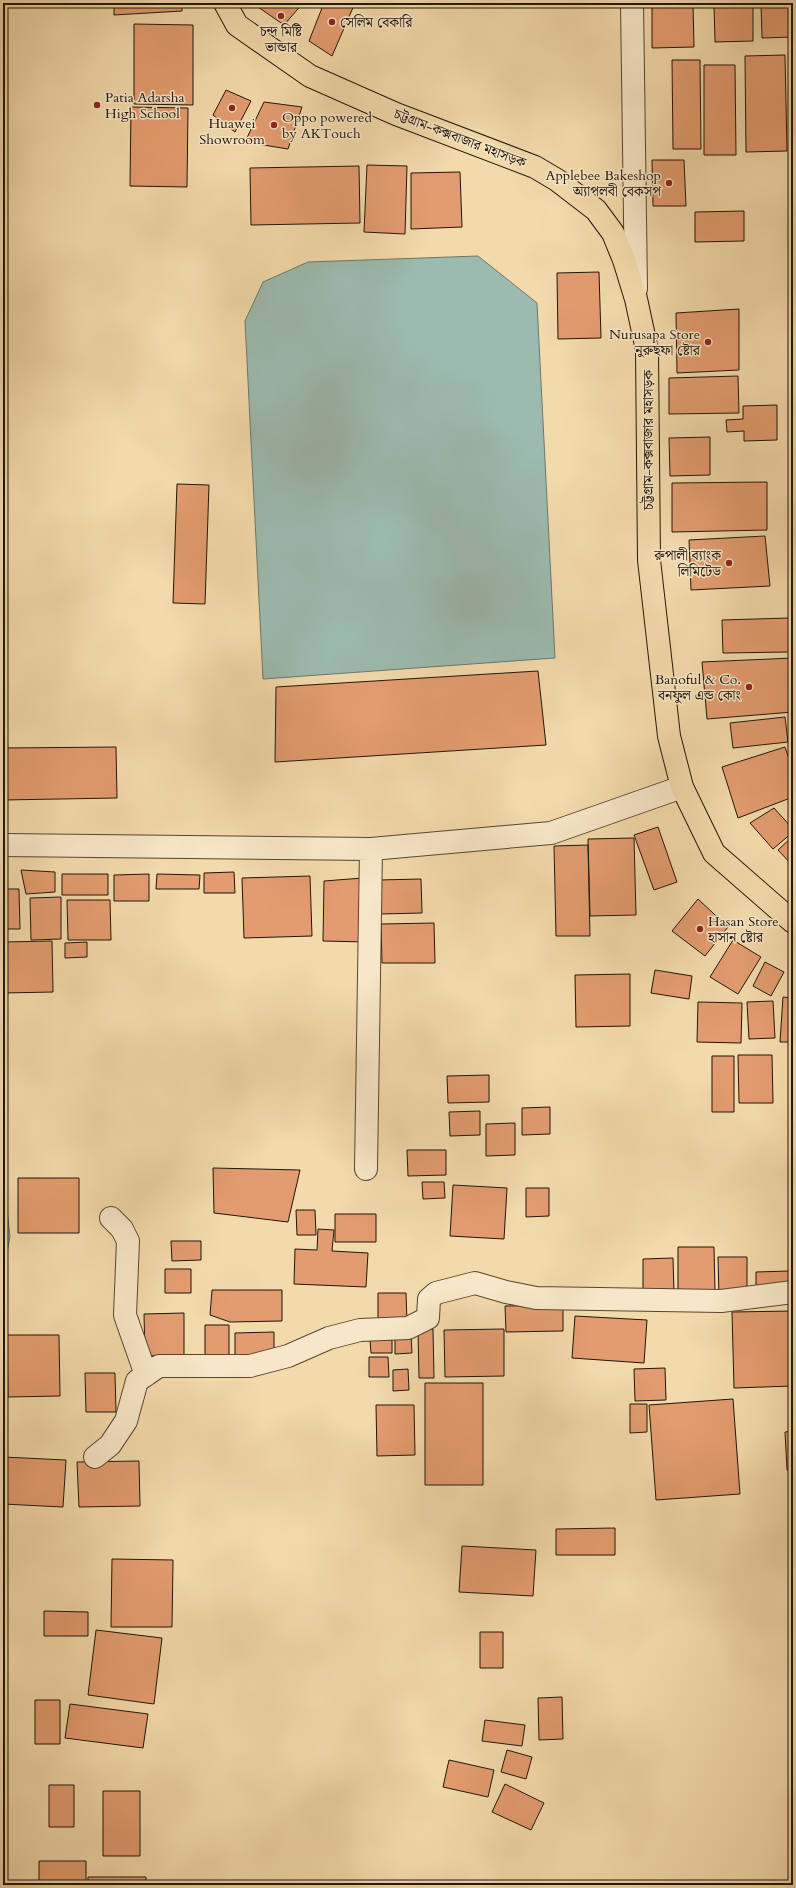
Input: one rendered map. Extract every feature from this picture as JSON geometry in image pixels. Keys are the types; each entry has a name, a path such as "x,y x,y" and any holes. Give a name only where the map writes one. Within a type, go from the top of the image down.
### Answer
{"highway":[{"name":"চট্টগ্রাম-কক্সবাজার মহাসড়ক","path":"225,3 237,26 310,76 396,114 535,167 557,180 596,210 613,234 624,260 636,299 647,350 649,560 669,736 682,787 714,853 793,922"}],"street":[{"path":"632,3 636,299"},
{"path":"3,845 371,848 551,833 682,787"},
{"path":"366,1169 371,848"},
{"path":"111,1218 122,1229 128,1242 125,1315 146,1375"},
{"path":"95,1457 110,1445 126,1421 137,1381 159,1366 250,1366 288,1356 329,1338 360,1330 408,1328 428,1318 429,1298 436,1293 476,1283 506,1292 544,1298 721,1301 793,1292"}],"water":[{"path":"478,256 537,303 555,658 263,679 245,321 263,282 308,262"},
{"path":"3,1197 6,1199 10,1237 3,1274"}],"building":[{"path":"114,3 182,3 182,11 114,15"},
{"name":"চন্দ মিষ্টি ভান্ডার","path":"261,3 303,3 284,25 258,7"},
{"name":"সেলিম বেকারি","path":"324,3 355,3 332,56 309,41"},
{"path":"652,3 693,3 694,47 652,48"},
{"path":"753,3 753,41 715,42 714,4"},
{"path":"761,3 793,3 793,37 762,38"},
{"path":"134,24 193,25 193,105 134,104"},
{"path":"785,55 787,151 746,152 745,56"},
{"path":"792,55 793,55 793,85"},
{"path":"672,60 700,60 701,149 673,149"},
{"path":"704,65 735,65 736,155 704,155"},
{"path":"790,89 793,89 793,118 791,118"},
{"name":"Huawei Showroom","path":"226,90 251,101 235,132 213,115"},
{"name":"Oppo powered by AKTouch","path":"264,102 302,107 288,149 245,142"},
{"path":"131,107 188,108 187,187 130,186"},
{"name":"Applebee Bakeshop অ্যাপলবী বেকসপ","path":"652,160 684,160 686,206 653,206"},
{"path":"367,165 407,166 405,234 364,232"},
{"path":"359,166 360,223 251,225 250,168"},
{"path":"460,172 462,227 411,229 411,173"},
{"path":"744,211 744,241 695,242 695,212"},
{"path":"599,272 601,338 558,339 557,273"},
{"name":"Nurusapa Store নুরুছফা ষ্টোর","path":"739,309 739,370 677,373 676,313"},
{"path":"738,376 739,413 669,414 669,378"},
{"path":"777,405 777,440 744,441 744,431 727,432 726,420 743,419 743,406"},
{"path":"710,437 710,475 670,476 669,438"},
{"path":"767,482 767,530 672,532 672,483"},
{"path":"177,484 209,485 205,604 173,603"},
{"name":"রুপালী ব্যাংক লিমিটেড","path":"765,536 770,586 691,590 689,540"},
{"path":"792,579 793,579 793,615"},
{"path":"789,618 789,652 723,653 722,620"},
{"name":"Banoful & Co. বনফুল এন্ড কোং","path":"793,658 793,712 707,719 702,662"},
{"path":"538,671 546,745 275,762 276,687"},
{"path":"785,717 788,742 733,748 730,723"},
{"path":"116,747 117,798 3,800 3,748"},
{"path":"785,747 793,771 793,797 738,818 722,767"},
{"path":"774,808 793,829 793,832 773,849 750,823"},
{"path":"658,827 677,882 654,890 634,835"},
{"path":"792,837 793,838 793,866 778,850"},
{"path":"634,838 636,915 590,916 588,839"},
{"path":"588,845 590,936 556,936 554,846"},
{"path":"21,870 55,872 55,892 26,894"},
{"path":"234,872 235,893 204,893 204,873"},
{"path":"62,874 108,874 108,895 62,895"},
{"path":"149,874 149,901 114,901 114,875"},
{"path":"157,874 200,875 199,889 156,889"},
{"path":"310,876 312,936 244,938 242,878"},
{"path":"363,878 367,942 323,941 324,881"},
{"path":"421,879 422,913 379,914 379,880"},
{"path":"3,889 19,889 20,929 3,929"},
{"path":"61,897 61,939 31,940 30,898"},
{"name":"Hasan Store হাসান ষ্টোর","path":"698,899 728,927 705,956 672,931"},
{"path":"67,900 110,900 111,940 68,940"},
{"path":"434,923 435,963 382,963 381,924"},
{"path":"733,940 761,957 738,994 710,977"},
{"path":"52,941 53,992 3,993 3,942"},
{"path":"87,942 87,957 65,958 65,943"},
{"path":"765,962 784,972 771,996 753,986"},
{"path":"655,970 692,976 689,999 651,993"},
{"path":"630,974 630,1026 576,1027 575,975"},
{"path":"783,997 793,998 793,1042 780,1042"},
{"path":"773,1001 775,1038 749,1039 747,1002"},
{"path":"698,1002 742,1003 741,1043 697,1042"},
{"path":"738,1055 772,1055 773,1103 739,1103"},
{"path":"712,1056 734,1056 734,1112 712,1112"},
{"path":"489,1075 489,1102 448,1103 447,1076"},
{"path":"550,1107 550,1134 522,1135 522,1108"},
{"path":"480,1111 480,1135 450,1136 449,1112"},
{"path":"515,1123 515,1155 486,1156 486,1124"},
{"path":"407,1150 446,1150 446,1175 408,1176"},
{"path":"213,1168 300,1170 288,1222 214,1213"},
{"path":"18,1178 79,1178 79,1233 18,1233"},
{"path":"422,1182 444,1182 445,1198 423,1199"},
{"path":"453,1185 507,1188 504,1239 450,1236"},
{"path":"526,1188 549,1188 549,1216 526,1217"},
{"path":"296,1210 315,1210 316,1235 297,1235"},
{"path":"335,1214 376,1214 376,1242 335,1242"},
{"path":"318,1229 334,1230 332,1251 368,1253 366,1287 294,1284 295,1249 317,1250"},
{"path":"171,1241 201,1241 201,1260 172,1261"},
{"path":"678,1247 714,1247 715,1291 678,1292"},
{"path":"718,1257 747,1257 747,1296 719,1296"},
{"path":"673,1258 674,1293 643,1293 643,1259"},
{"path":"165,1269 191,1269 191,1293 165,1293"},
{"path":"790,1271 790,1287 756,1288 756,1272"},
{"path":"212,1290 282,1290 282,1321 230,1322 210,1315"},
{"path":"378,1293 406,1293 407,1322 378,1323"},
{"path":"563,1305 563,1331 506,1332 505,1306"},
{"path":"793,1311 793,1386 734,1388 732,1312"},
{"path":"184,1313 184,1355 145,1356 144,1314"},
{"path":"575,1316 647,1320 644,1363 572,1358"},
{"path":"205,1325 229,1325 229,1358 205,1359"},
{"path":"418,1329 433,1329 434,1378 419,1378"},
{"path":"504,1329 504,1376 445,1377 444,1330"},
{"path":"274,1332 274,1356 235,1357 235,1333"},
{"path":"7,1335 59,1335 60,1396 8,1397"},
{"path":"395,1335 411,1335 412,1353 395,1354"},
{"path":"370,1340 392,1340 392,1353 371,1353"},
{"path":"369,1357 388,1357 389,1377 369,1377"},
{"path":"665,1368 666,1400 635,1401 634,1369"},
{"path":"408,1369 409,1390 393,1391 393,1370"},
{"path":"85,1373 115,1373 116,1412 86,1412"},
{"path":"425,1383 483,1383 483,1485 425,1485"},
{"path":"733,1399 740,1494 656,1500 649,1405"},
{"path":"630,1404 647,1404 647,1432 630,1433"},
{"path":"376,1405 414,1405 415,1455 377,1456"},
{"path":"793,1431 793,1470 787,1470 785,1432"},
{"path":"3,1457 66,1460 63,1507 3,1504"},
{"path":"139,1461 140,1506 79,1507 77,1462"},
{"path":"615,1528 615,1555 556,1555 556,1529"},
{"path":"462,1546 536,1550 533,1596 459,1592"},
{"path":"112,1559 173,1560 172,1627 111,1627"},
{"path":"44,1611 88,1612 88,1636 44,1636"},
{"path":"96,1630 162,1638 154,1704 88,1695"},
{"path":"480,1632 503,1632 503,1668 480,1668"},
{"path":"562,1697 563,1739 539,1740 538,1698"},
{"path":"35,1700 60,1700 60,1744 35,1744"},
{"path":"70,1704 148,1714 143,1748 65,1738"},
{"path":"485,1720 525,1725 522,1746 482,1741"},
{"path":"507,1750 532,1757 526,1779 501,1772"},
{"path":"449,1760 494,1770 488,1797 443,1787"},
{"path":"505,1784 544,1803 531,1830 492,1812"},
{"path":"49,1785 74,1785 74,1827 49,1827"},
{"path":"103,1791 140,1791 140,1856 103,1856"},
{"path":"39,1861 86,1861 86,1885 39,1885"},
{"path":"88,1877 146,1877 146,1885 88,1885"}],"place":[{"name":"চন্দ মিষ্টি ভান্ডার","path":"281,16"},
{"name":"সেলিম বেকারি","path":"332,22"},
{"name":"Patia Adarsha High School","path":"97,105"},
{"name":"Huawei Showroom","path":"232,108"},
{"name":"Oppo powered by AKTouch","path":"274,125"},
{"name":"Applebee Bakeshop অ্যাপলবী বেকসপ","path":"669,183"},
{"name":"Nurusapa Store নুরুছফা ষ্টোর","path":"708,342"},
{"name":"রুপালী ব্যাংক লিমিটেড","path":"729,563"},
{"name":"Banoful & Co. বনফুল এন্ড কোং","path":"749,687"},
{"name":"Hasan Store হাসান ষ্টোর","path":"700,929"}]}
